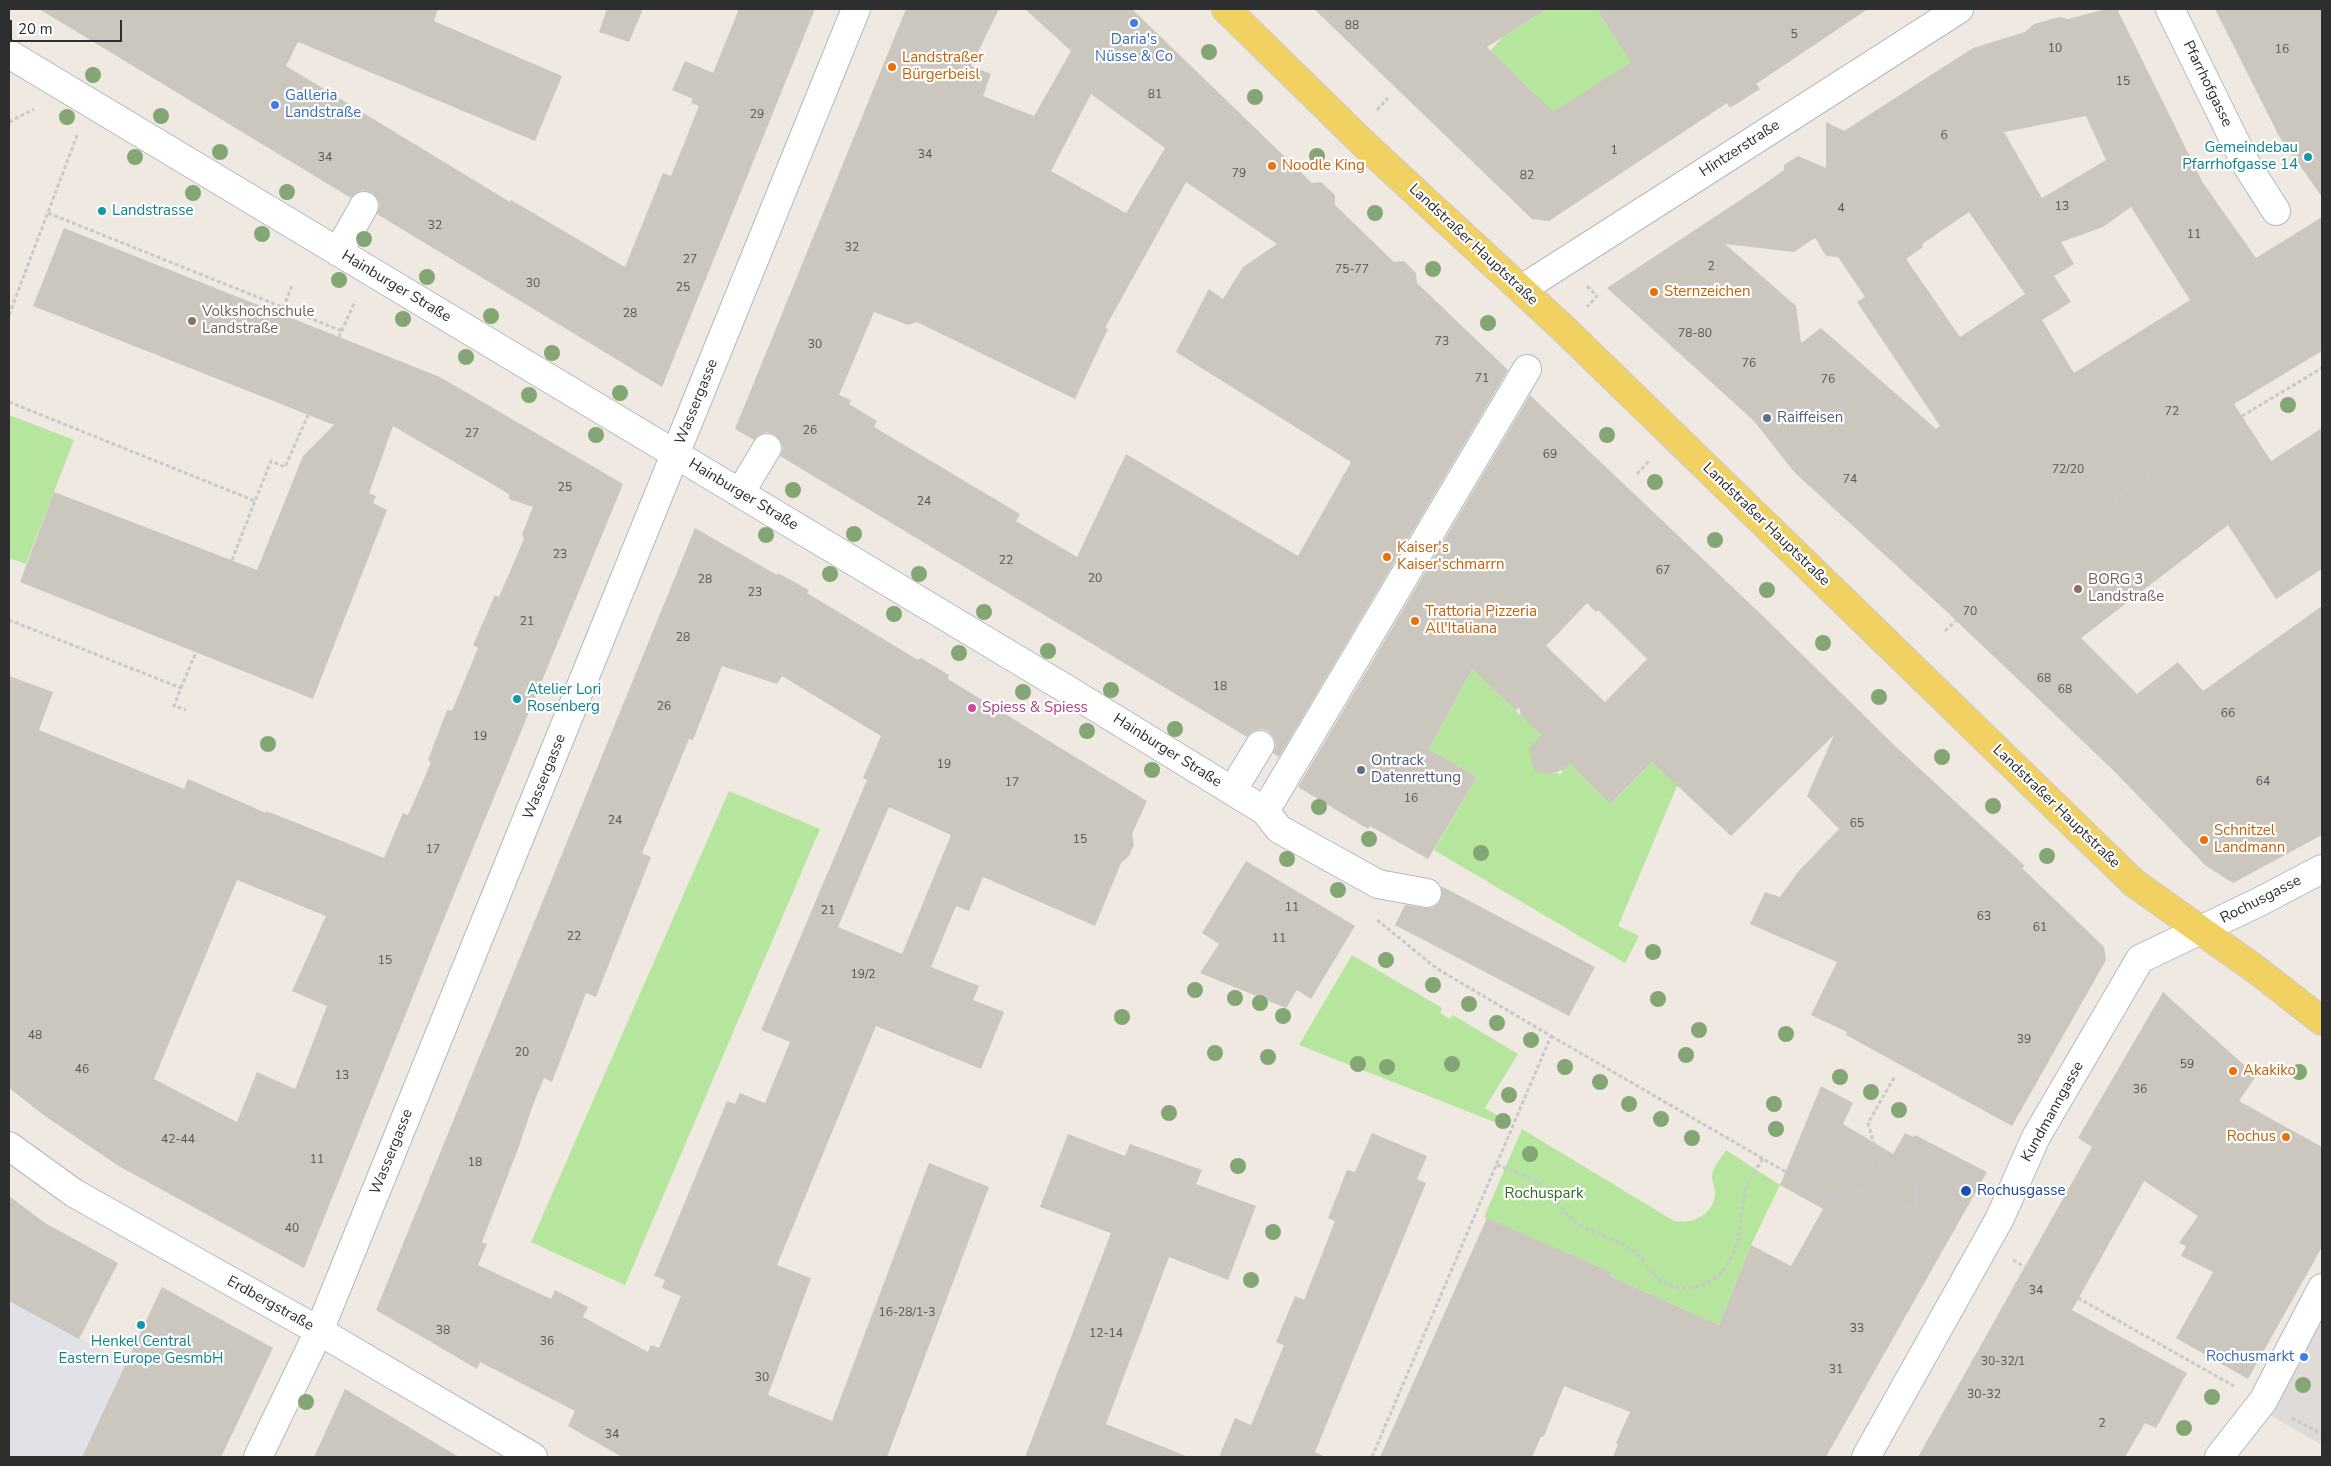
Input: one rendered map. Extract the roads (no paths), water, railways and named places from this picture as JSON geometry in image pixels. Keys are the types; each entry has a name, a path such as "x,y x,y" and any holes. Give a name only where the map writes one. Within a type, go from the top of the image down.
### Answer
{"main road":[{"name":"Landstraßer Hauptstraße","path":"1226,9 1366,146 1522,290 2134,883 2322,1021"}],"street":[{"name":"Wassergasse","path":"258,1457 319,1331 856,9"},
{"name":"Hintzerstraße","path":"1522,290 1959,9"},
{"name":"Pfarrhofgasse","path":"2170,9 2246,164 2276,211"},
{"name":"Hainburger Straße","path":"9,54 1265,810 1279,830 1378,884 1427,893"},
{"path":"338,252 364,206"},
{"path":"1265,810 1527,369"},
{"path":"740,493 767,448"},
{"path":"1232,791 1260,745"},
{"name":"Rochusgasse","path":"2200,930 2322,869"},
{"name":"Kundmanngasse","path":"1866,1457 2000,1218 2036,1137 2140,959 2200,930"},
{"name":"Erdbergstraße","path":"9,1146 74,1193 319,1331 533,1457"},
{"path":"2219,1457 2263,1402 2322,1288"}],"place":[{"name":"Daria's Nüsse & Co","path":"1134,23"},
{"name":"Landstraßer Bürgerbeisl","path":"892,67"},
{"name":"Galleria Landstraße","path":"275,105"},
{"name":"Gemeindebau Pfarrhofgasse 14","path":"2308,157"},
{"name":"Noodle King","path":"1272,166"},
{"name":"Landstrasse","path":"102,211"},
{"name":"Sternzeichen","path":"1654,292"},
{"name":"Volkshochschule Landstraße","path":"192,321"},
{"name":"Raiffeisen","path":"1767,418"},
{"name":"Kaiser's Kaiser'schmarrn","path":"1387,557"},
{"name":"BORG 3 Landstraße","path":"2078,589"},
{"name":"Trattoria Pizzeria All'Italiana","path":"1415,621"},
{"name":"Atelier Lori Rosenberg","path":"517,699"},
{"name":"Spiess & Spiess","path":"972,708"},
{"name":"Ontrack Datenrettung","path":"1361,770"},
{"name":"Schnitzel Landmann","path":"2204,840"},
{"name":"Akakiko","path":"2233,1071"},
{"name":"Rochus","path":"2286,1137"},
{"name":"Rochusgasse","path":"1966,1191"},
{"name":"Henkel Central Eastern Europe GesmbH","path":"141,1325"},
{"name":"Rochusmarkt","path":"2304,1357"}],"park label":[{"name":"Rochuspark","path":"1544,1194"}]}
